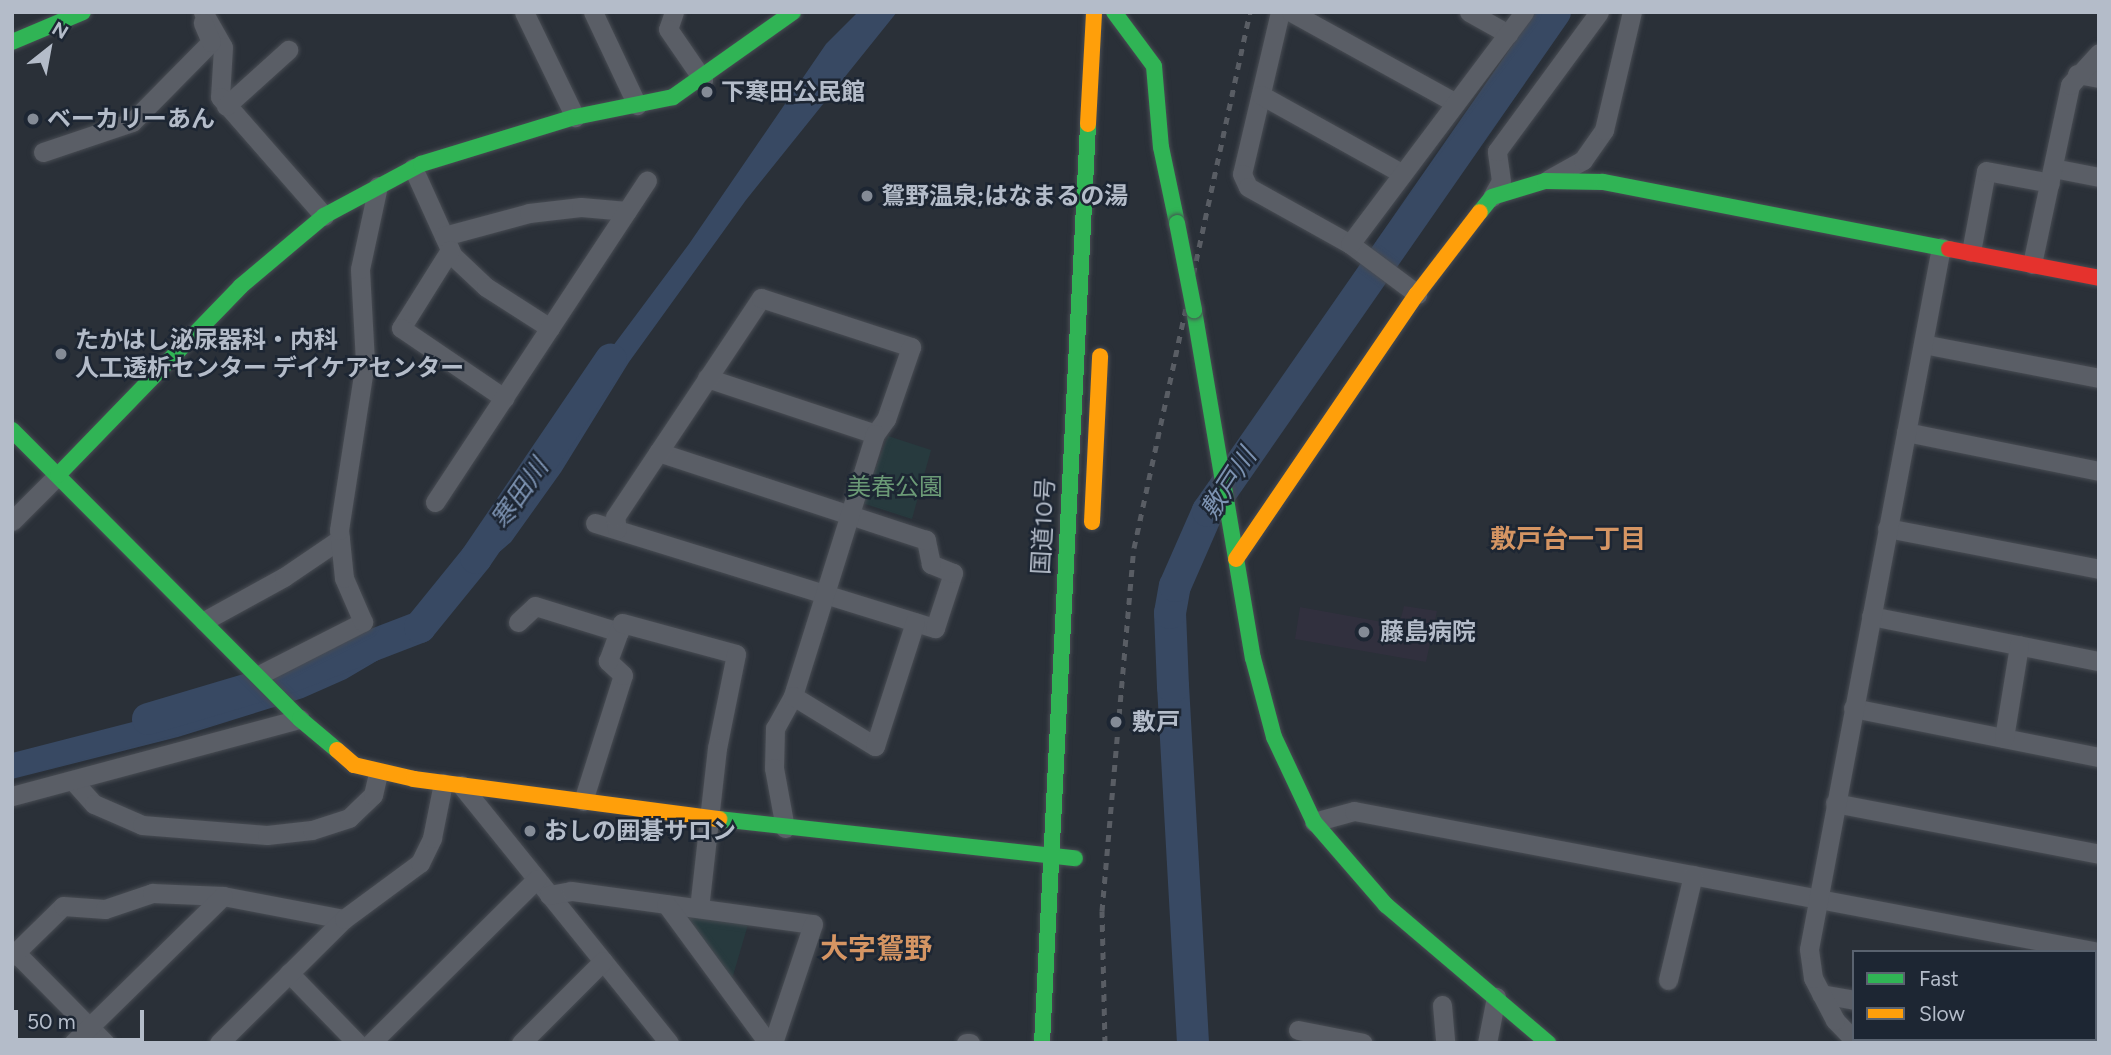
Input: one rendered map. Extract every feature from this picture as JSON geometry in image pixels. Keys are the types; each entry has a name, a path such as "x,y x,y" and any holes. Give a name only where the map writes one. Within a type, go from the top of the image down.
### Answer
{"main road":[{"path":"12,41 83,12"},
{"path":"58,475 241,286 324,216 413,168 575,117 673,97 703,80 793,12"},
{"name":"国道10号","path":"1042,1043 1094,12"},
{"path":"1116,14 1116,44"},
{"path":"1116,14 1154,66 1161,147 1194,310 1253,658 1274,737 1314,822 1385,905 1549,1043"},
{"path":"1236,559 1411,289 1492,197 1545,180 1603,182 2099,278"},
{"name":"国道10号","path":"1091,541 1101,334"},
{"path":"12,430 297,715 342,757 378,773 785,828 1075,858"}],"street":[{"path":"201,12 223,47 220,97 324,216"},
{"path":"43,152 132,121 211,42 201,12"},
{"path":"524,12 575,117"},
{"path":"593,12 637,105"},
{"path":"674,12 668,29 703,80"},
{"path":"1280,12 1242,174 1248,187 1358,249 1411,289"},
{"path":"1291,12 1456,103"},
{"path":"1469,12 1508,34"},
{"path":"1358,249 1403,174 1524,12"},
{"path":"1492,197 1501,181 1497,151 1599,12"},
{"path":"1545,180 1583,160 1605,130 1632,12"},
{"path":"226,106 288,50"},
{"path":"2032,264 2070,85 2077,74 2099,53"},
{"path":"2077,74 2099,78"},
{"path":"1261,95 1403,174"},
{"path":"413,168 447,243 486,287 550,328"},
{"path":"1971,252 1986,171 2099,177"},
{"path":"435,502 647,181"},
{"path":"259,675 363,622 344,578 340,539 349,451 365,362 360,269 379,186"},
{"path":"503,398 401,328 447,243 529,212 581,207 627,211"},
{"path":"1852,1038 1835,1020 1813,978 1809,949 1941,247"},
{"path":"617,529 615,517 761,298 911,347 886,419 875,434 793,696 778,718 773,740 785,828"},
{"path":"1923,344 2099,378"},
{"path":"707,378 875,434"},
{"path":"1906,432 2099,471"},
{"path":"595,523 935,628 954,573 931,564 926,540 658,452"},
{"path":"12,521 58,475"},
{"path":"1888,528 2099,569"},
{"path":"204,621 340,539"},
{"path":"518,622 535,606 619,632"},
{"path":"1871,616 2099,661"},
{"path":"793,696 875,746 915,621"},
{"path":"583,801 623,675 608,661 622,623 736,654 717,748 699,908"},
{"path":"2004,738 2019,645"},
{"path":"1853,708 2099,757"},
{"path":"12,796 74,782 297,715"},
{"path":"74,782 94,804 142,825 267,835 312,830 349,818 373,795 378,773"},
{"path":"219,1043 344,919 408,875 426,855 452,784 537,879 669,1043"},
{"path":"1835,803 2099,854"},
{"path":"1314,822 1354,811 2089,950"},
{"path":"1668,980 1693,875"},
{"path":"371,1043 537,879"},
{"path":"549,895 571,891 813,924 770,1043"},
{"path":"105,1043 14,955 63,906 105,909 152,893 223,896 344,919"},
{"path":"73,1043 223,896"},
{"path":"666,904 770,1043"},
{"path":"521,1043 603,961"},
{"path":"289,973 357,1043"},
{"path":"1821,994 1852,1000"},
{"path":"1487,1043 1496,998"},
{"path":"1442,1005 1445,1043"},
{"path":"1298,1030 1363,1043"}],"shaded area":[{"name":"藤島病院","path":"1404,606 1437,611 1426,662 1295,639 1300,607 1399,625"}],"green space":[{"name":"美春公園","path":"888,436 931,450 912,519 862,503"},
{"path":"685,913 749,921 730,986 681,917"}],"water":[{"path":"858,12 897,12 746,200 629,362 561,472 511,542 458,588 414,639 346,679 303,698 178,737 12,779 12,753 347,667 401,639 502,537 526,505 571,441 593,377 607,354 689,244 826,44"}],"waterway":[{"name":"敷戸川","path":"1193,1043 1170,613 1175,586 1208,511 1555,12"},
{"name":"寒田川","path":"148,719 290,677 420,627 476,558 611,359"}],"railway":[{"path":"1105,1043 1102,911 1134,548 1250,12"}],"traffic: fast":[{"path":"12,42 83,12"},
{"path":"58,475 241,286 324,216 421,164 575,117 673,97 793,12"},
{"path":"1114,12 1154,66 1161,147 1177,223"},
{"path":"1042,1043 1088,124"},
{"path":"1480,212 1492,197 1545,181 1603,182 1949,249"},
{"path":"1177,223 1194,310"},
{"path":"1194,310 1253,658 1274,737 1314,822 1386,905 1548,1043"},
{"path":"12,430 300,719 337,750"},
{"path":"719,819 1075,858"}],"traffic: slow":[{"path":"1088,124 1094,12"},
{"path":"1236,559 1417,294 1480,212"},
{"path":"1092,522 1100,356"},
{"path":"337,750 354,765 414,779 719,819"}],"traffic: jam":[{"path":"1949,249 2099,278"}],"place":[{"name":"下寒田公民館","path":"707,92"},
{"name":"ベーカリーあん","path":"33,119"},
{"name":"鴛野温泉;はなまるの湯","path":"867,196"},
{"name":"たかはし泌尿器科・内科 人工透析センター デイケアセンター","path":"61,354"},
{"name":"藤島病院","path":"1364,632"},
{"name":"敷戸","path":"1116,722"},
{"name":"おしの囲碁サロン","path":"530,831"}],"district":[{"name":"敷戸台一丁目","path":"1568,540"},
{"name":"大字鴛野","path":"876,948"}]}
